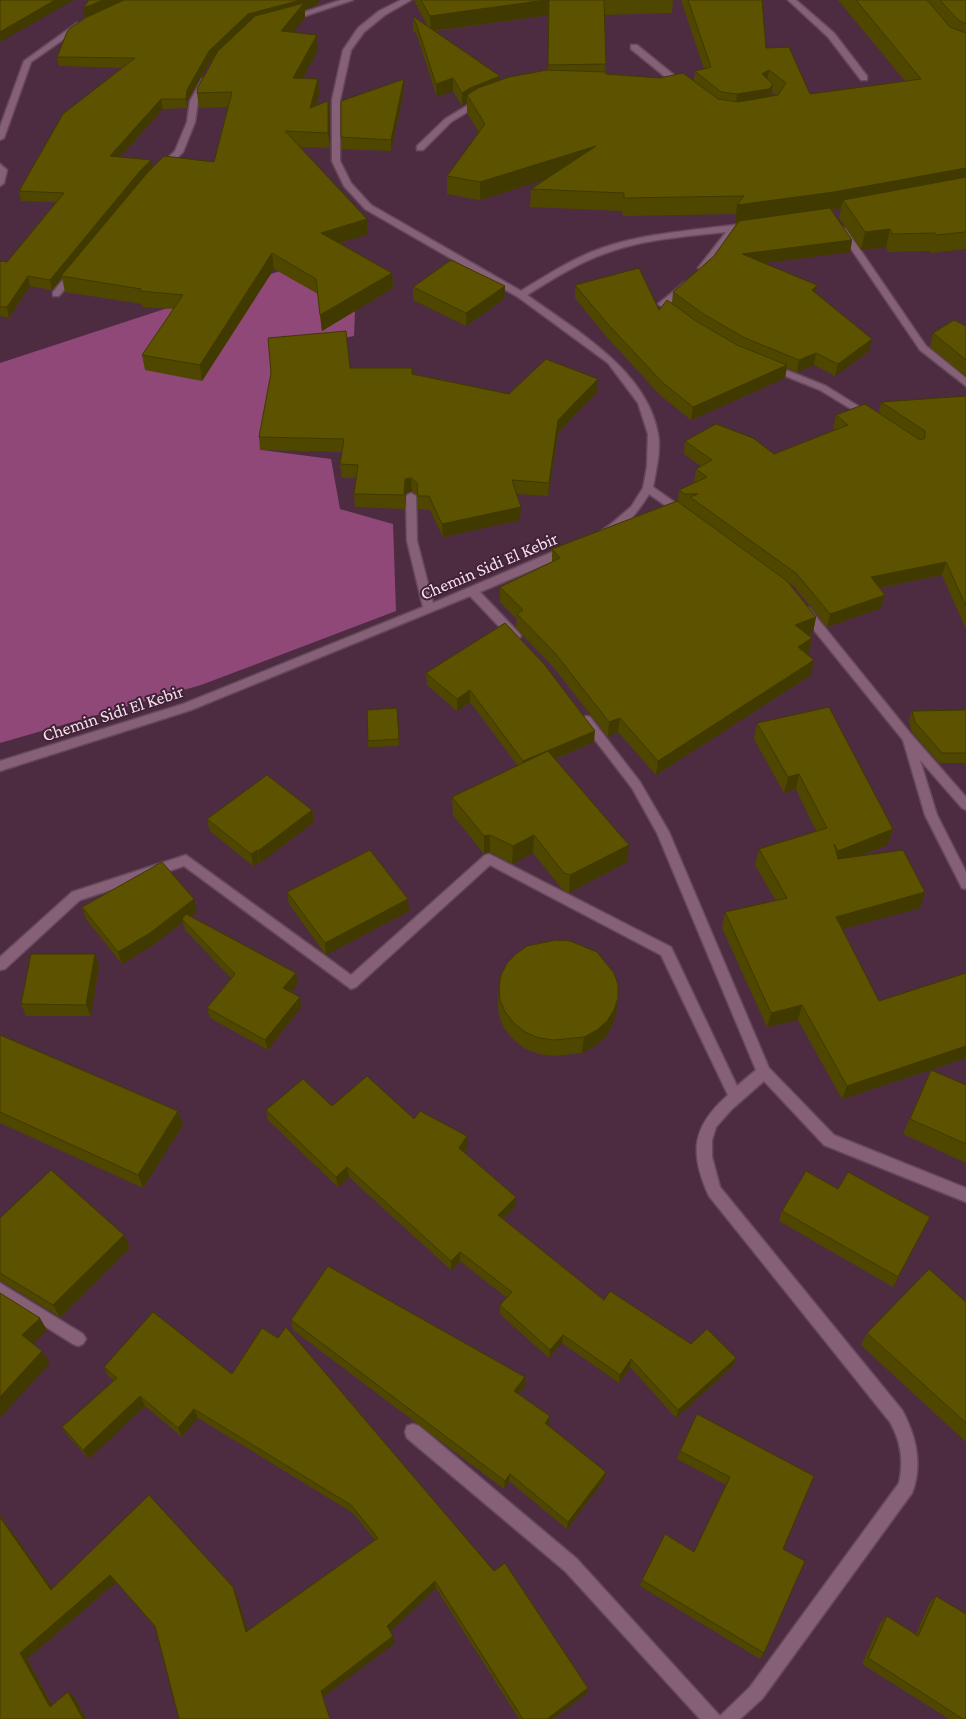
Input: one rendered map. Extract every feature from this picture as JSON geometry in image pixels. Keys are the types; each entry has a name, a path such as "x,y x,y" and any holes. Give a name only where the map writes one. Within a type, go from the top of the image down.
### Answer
{"street":[{"path":"281,21 349,0"},
{"path":"407,0 382,13 361,30 347,50 336,100 336,161 347,184 368,207 521,295 611,360 643,403 653,434 652,467 648,488 636,509 615,527 597,536"},
{"path":"792,0 831,35 864,78"},
{"path":"0,138 28,61 85,23"},
{"path":"634,46 687,90 667,87"},
{"path":"153,177 178,152 191,122 194,101 211,72"},
{"path":"420,148 436,131 464,108 489,98"},
{"path":"0,167 2,170 0,183"},
{"path":"837,222 923,348 966,383"},
{"path":"521,295 570,265 606,250 646,240 763,224"},
{"path":"685,320 663,304 708,264 733,228"},
{"path":"56,294 79,266"},
{"path":"764,364 823,388 877,421"},
{"path":"648,488 695,522"},
{"path":"410,496 412,541 429,609"},
{"name":"Chemin Sidi El Kebir","path":"0,766 187,707 429,609 579,544"},
{"path":"472,591 523,645"},
{"path":"796,598 906,736 966,805"},
{"path":"578,711 636,784 663,832 764,1072 829,1140 966,1195"},
{"path":"906,736 931,815 966,884"},
{"path":"0,965 76,896 186,860 352,983 489,859 666,951 736,1098"},
{"path":"727,1719 756,1693 906,1487 910,1458 904,1429 896,1416 714,1190 707,1173 704,1155 705,1138 711,1122 764,1072"},
{"path":"0,1290 78,1339"},
{"path":"413,1432 571,1565 712,1719"}],"shaded area":[{"path":"347,249 355,310 354,336 278,351 262,450 331,459 340,509 393,524 396,611 201,685 0,743 0,363"}],"building":[{"path":"0,0 55,0 0,32"},
{"path":"89,0 104,0 83,8"},
{"path":"124,0 301,0 248,14 209,51 187,90 186,99 161,99 110,156 151,160 50,280 28,276 7,307 0,307 0,261 7,262 64,193 19,191 63,114 135,58 57,57 67,32 87,17"},
{"path":"421,0 546,0 430,16"},
{"path":"549,0 604,0 606,64 548,65"},
{"path":"688,0 762,0 766,48 789,47 810,94 921,79 856,0 927,0 950,27 966,33 966,168 834,192 737,205 744,196 624,198 624,193 531,189 596,146 480,182 447,176 485,124 467,95 478,88 509,77 547,70 606,72 606,74 660,78 683,73 718,99 738,102 778,95 786,83 769,70 762,74 773,84 769,89 737,94 721,92 695,71 711,67"},
{"path":"940,0 966,0 966,24 958,20"},
{"path":"304,3 281,31 317,35 293,78 318,79 310,108 328,101 328,133 285,131 367,219 321,233 392,273 320,315 316,279 272,253 200,365 142,355 183,295 140,291 141,289 61,276 148,172 164,156 214,162 232,92 197,93 198,87 218,51 255,16"},
{"path":"414,17 500,76 462,93 453,78 436,84"},
{"path":"404,79 391,140 341,137 341,101"},
{"path":"966,177 966,232 936,235 935,233 892,234 890,229 865,232 843,200"},
{"path":"830,208 852,240 742,254 817,285 812,290 872,339 838,364 816,353 799,360 745,338 705,315 673,292 714,256 739,221"},
{"path":"451,260 505,286 466,313 413,287"},
{"path":"639,268 659,310 667,300 696,321 737,345 787,365 693,407 662,382 606,322 575,285"},
{"path":"954,320 966,326 966,360 933,333"},
{"path":"346,331 350,368 412,368 412,374 509,394 546,359 598,379 558,420 549,483 512,480 521,507 442,524 429,496 418,496 417,483 411,478 405,479 404,495 354,494 358,465 340,464 344,439 259,437 271,373 268,338"},
{"path":"966,396 966,606 946,562 871,577 885,595 830,614 797,574 690,497 698,494 685,494 679,490 707,477 696,469 712,460 685,441 716,424 753,438 774,454 848,425 836,415 865,404 920,440 925,438 925,431 881,402"},
{"path":"677,501 787,581 816,617 795,625 812,638 798,647 814,660 658,761 620,718 609,722 555,653 517,614 523,610 500,587 560,558 552,549"},
{"path":"505,623 544,664 595,731 523,761 470,690 457,699 426,673"},
{"path":"829,707 893,829 838,851 834,844 838,859 903,850 925,892 836,917 879,1001 966,973 966,1046 847,1086 802,1005 771,1013 725,912 787,898 759,849 827,828 799,774 788,777 757,723"},
{"path":"397,708 399,739 368,741 367,710"},
{"path":"966,710 966,753 942,753 915,722 912,711"},
{"path":"548,751 629,845 570,875 564,873 534,835 513,846 490,835 484,836 452,797"},
{"path":"267,775 312,810 258,851 251,854 207,819"},
{"path":"370,850 408,899 325,943 287,892"},
{"path":"162,862 194,899 150,933 118,952 82,907"},
{"path":"186,914 296,973 283,988 300,997 265,1040 207,1008 235,974 182,919"},
{"path":"556,940 570,941 597,952 614,973 618,985 618,998 614,1010 607,1021 597,1030 584,1037 554,1040 539,1038 525,1032 505,1012 500,1000 499,987 501,975 507,963 527,946"},
{"path":"31,954 95,954 86,1005 21,1004"},
{"path":"0,1035 178,1111 138,1175 0,1112"},
{"path":"931,1070 966,1085 966,1144 910,1119"},
{"path":"367,1076 414,1119 420,1111 467,1136 459,1148 516,1197 498,1215 604,1300 610,1291 691,1344 707,1329 736,1358 678,1410 631,1359 620,1375 563,1335 550,1350 500,1305 512,1292 460,1252 451,1261 347,1167 336,1177 266,1110 303,1079 332,1106"},
{"path":"51,1170 124,1235 53,1305 0,1273 0,1218"},
{"path":"806,1171 838,1189 848,1172 930,1217 898,1277 782,1211"},
{"path":"328,1266 525,1377 514,1391 550,1416 545,1423 606,1472 568,1522 510,1474 505,1481 291,1320"},
{"path":"929,1269 966,1302 966,1423 867,1333"},
{"path":"0,1293 40,1318 22,1335 42,1351 0,1397"},
{"path":"153,1312 232,1374 262,1328 278,1338 286,1327 494,1571 505,1563 588,1688 547,1719 523,1719 435,1581 387,1626 393,1636 321,1691 330,1719 179,1719 155,1626 110,1575 20,1653 50,1707 68,1692 83,1719 0,1719 0,1517 51,1590 149,1495 233,1587 246,1632 378,1538 351,1505 194,1409 178,1428 140,1396 83,1450 62,1427 117,1378 104,1367"},
{"path":"697,1414 814,1476 783,1549 805,1561 764,1653 642,1580 665,1534 694,1552 730,1477 680,1451"},
{"path":"936,1596 966,1614 966,1719 963,1719 868,1658 887,1616 918,1636"}]}
